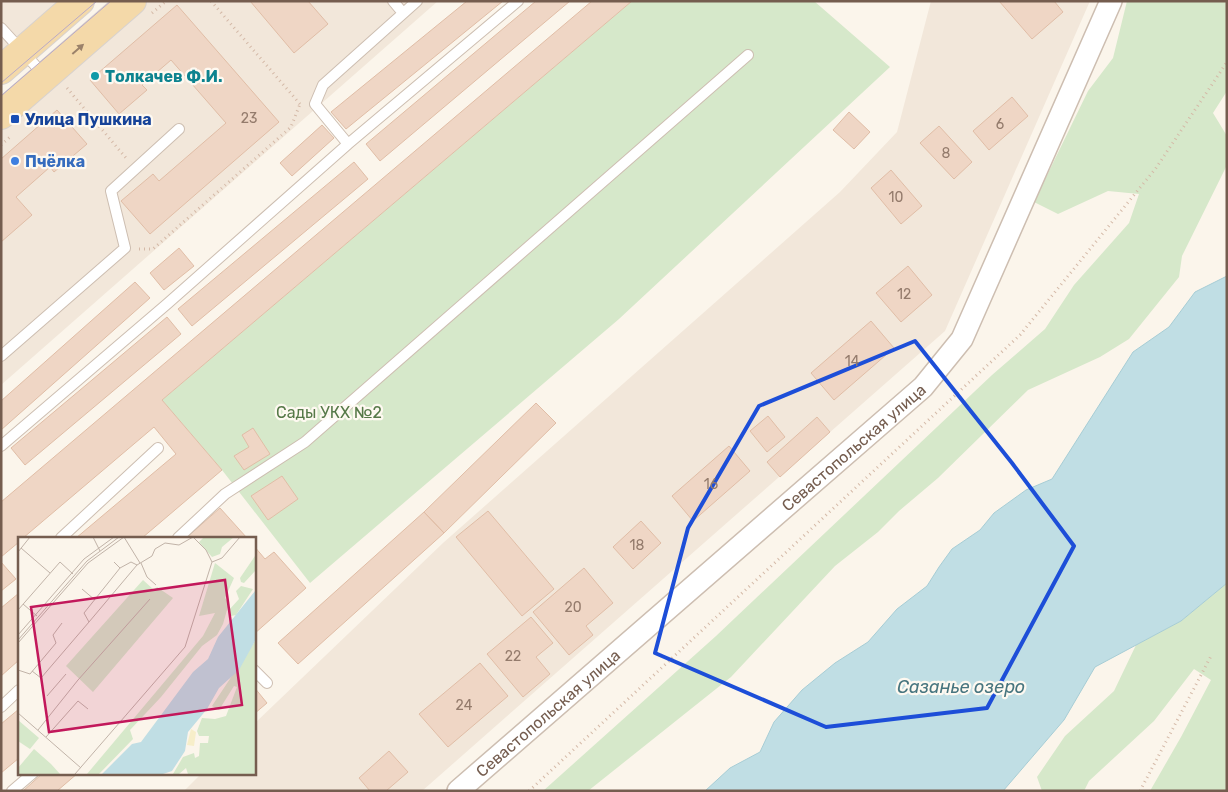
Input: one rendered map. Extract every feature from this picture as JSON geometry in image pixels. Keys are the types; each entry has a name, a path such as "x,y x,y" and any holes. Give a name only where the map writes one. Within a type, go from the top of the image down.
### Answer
{"main road":[{"path":"1,70 80,1"},
{"path":"1,115 56,82 132,1"}],"street":[{"name":"Севастопольская улица","path":"458,791 923,387 962,338 1111,1"}],"lane":[{"path":"393,1 403,13"},
{"path":"348,144 315,104 323,85 416,1"},
{"path":"1,446 174,298 348,144 518,1"},
{"path":"1,28 22,51 56,82"},
{"path":"179,537 225,494 305,442 748,55"},
{"path":"1,356 125,248 111,191 180,129"},
{"path":"62,537 158,448"},
{"path":"255,671 267,683"},
{"path":"1,707 18,691"},
{"path":"12,791 31,774"}],"path":[{"path":"125,248 152,249 291,127 300,104 211,1"},
{"path":"56,82 135,169"},
{"path":"1140,791 1211,656"}],"highlighted area":[{"path":"915,341 1012,463 1074,546 987,708 826,727 655,653 688,528 759,406"}],"shaded area":[{"path":"1,1 59,1 1,52"},
{"path":"144,1 438,1 1,385 1,127"},
{"path":"931,1 1090,1 945,331 422,791 184,791 201,774 255,774 255,723 443,543 840,192 897,132"}],"green space":[{"name":"Сады УКХ №2","path":"632,1 814,1 890,67 619,319 310,583 222,470 162,400"},
{"path":"1127,1 1227,1 1227,91 1213,113 1227,136 1227,165 1182,256 1179,277 1129,339 1100,357 1028,390 938,478 899,511 878,532 835,566 731,677 588,791 543,791 716,636 992,375 1045,329 1074,285 1129,223 1139,194 1108,191 1058,214 1034,202 1088,91 1113,58"},
{"path":"1227,583 1227,791 1150,791 1211,680 1194,669 1154,721 1089,781 1084,791 1042,791 1037,777 1065,736 1114,691 1136,645 1181,621"}],"water":[{"name":"Сазанье озеро","path":"1227,276 1227,583 1181,621 1095,667 1064,720 1003,791 705,791 730,768 760,752 774,722 802,690 835,663 868,642 897,609 927,586 952,549 980,530 994,513 1026,490 1052,479 1133,352 1169,327 1195,292"}],"building":[{"path":"250,1 308,1 328,24 294,53"},
{"path":"467,1 503,1 346,129 331,112"},
{"path":"536,1 570,1 380,161 366,144"},
{"path":"592,1 632,1 162,400 222,470 143,537 77,537 176,454 154,427 24,537 18,537 18,543 1,557 1,502"},
{"path":"999,1 1054,1 1063,12 1032,39"},
{"path":"177,5 279,122 150,234 121,201 153,174 159,181 226,123 171,60 142,85 147,90 119,114 90,80"},
{"path":"1012,97 1028,116 989,150 973,131"},
{"path":"57,110 87,144 54,172 50,167 16,197 32,215 1,242 1,159"},
{"path":"849,112 870,132 854,149 833,130"},
{"path":"322,125 334,138 292,176 280,163"},
{"path":"939,126 972,162 954,179 920,143"},
{"path":"354,162 368,179 192,326 178,309"},
{"path":"891,170 922,206 901,224 871,188"},
{"path":"179,248 194,266 164,290 150,273"},
{"path":"908,266 932,295 901,322 876,293"},
{"path":"135,282 150,298 1,430 1,401"},
{"path":"167,317 181,334 25,465 11,448"},
{"path":"871,321 894,348 834,400 811,373"},
{"path":"536,403 556,423 444,533 424,512"},
{"path":"768,416 785,437 767,452 750,431"},
{"path":"817,417 830,432 780,477 767,462"},
{"path":"253,428 270,454 244,470 234,456 249,447 242,435"},
{"path":"729,446 750,471 693,521 672,496"},
{"path":"282,476 298,499 268,520 251,496"},
{"path":"220,508 246,537 187,537"},
{"path":"488,511 554,589 522,616 456,537"},
{"path":"424,512 444,533 298,664 278,643"},
{"path":"641,521 661,543 633,569 613,547"},
{"path":"255,547 265,559 274,552 306,588 255,633"},
{"path":"1,562 16,579 1,591"},
{"path":"584,568 613,603 586,626 593,635 569,655 533,612"},
{"path":"18,594 18,661 1,676 1,608"},
{"path":"531,617 553,643 536,657 550,674 523,697 487,654"},
{"path":"480,663 508,696 448,747 419,714"},
{"path":"255,688 267,703 255,713"},
{"path":"18,710 18,759 1,773 1,724"},
{"path":"389,751 408,772 386,791 370,791 359,778"},
{"path":"42,774 77,774 57,791 23,791"}],"tram line":[{"path":"1,83 97,1"},
{"path":"1,96 111,1"}],"place":[{"name":"Толкачев Ф.И.","path":"95,76"},
{"name":"Улица Пушкина","path":"15,119"},
{"name":"Пчёлка","path":"15,161"}]}
